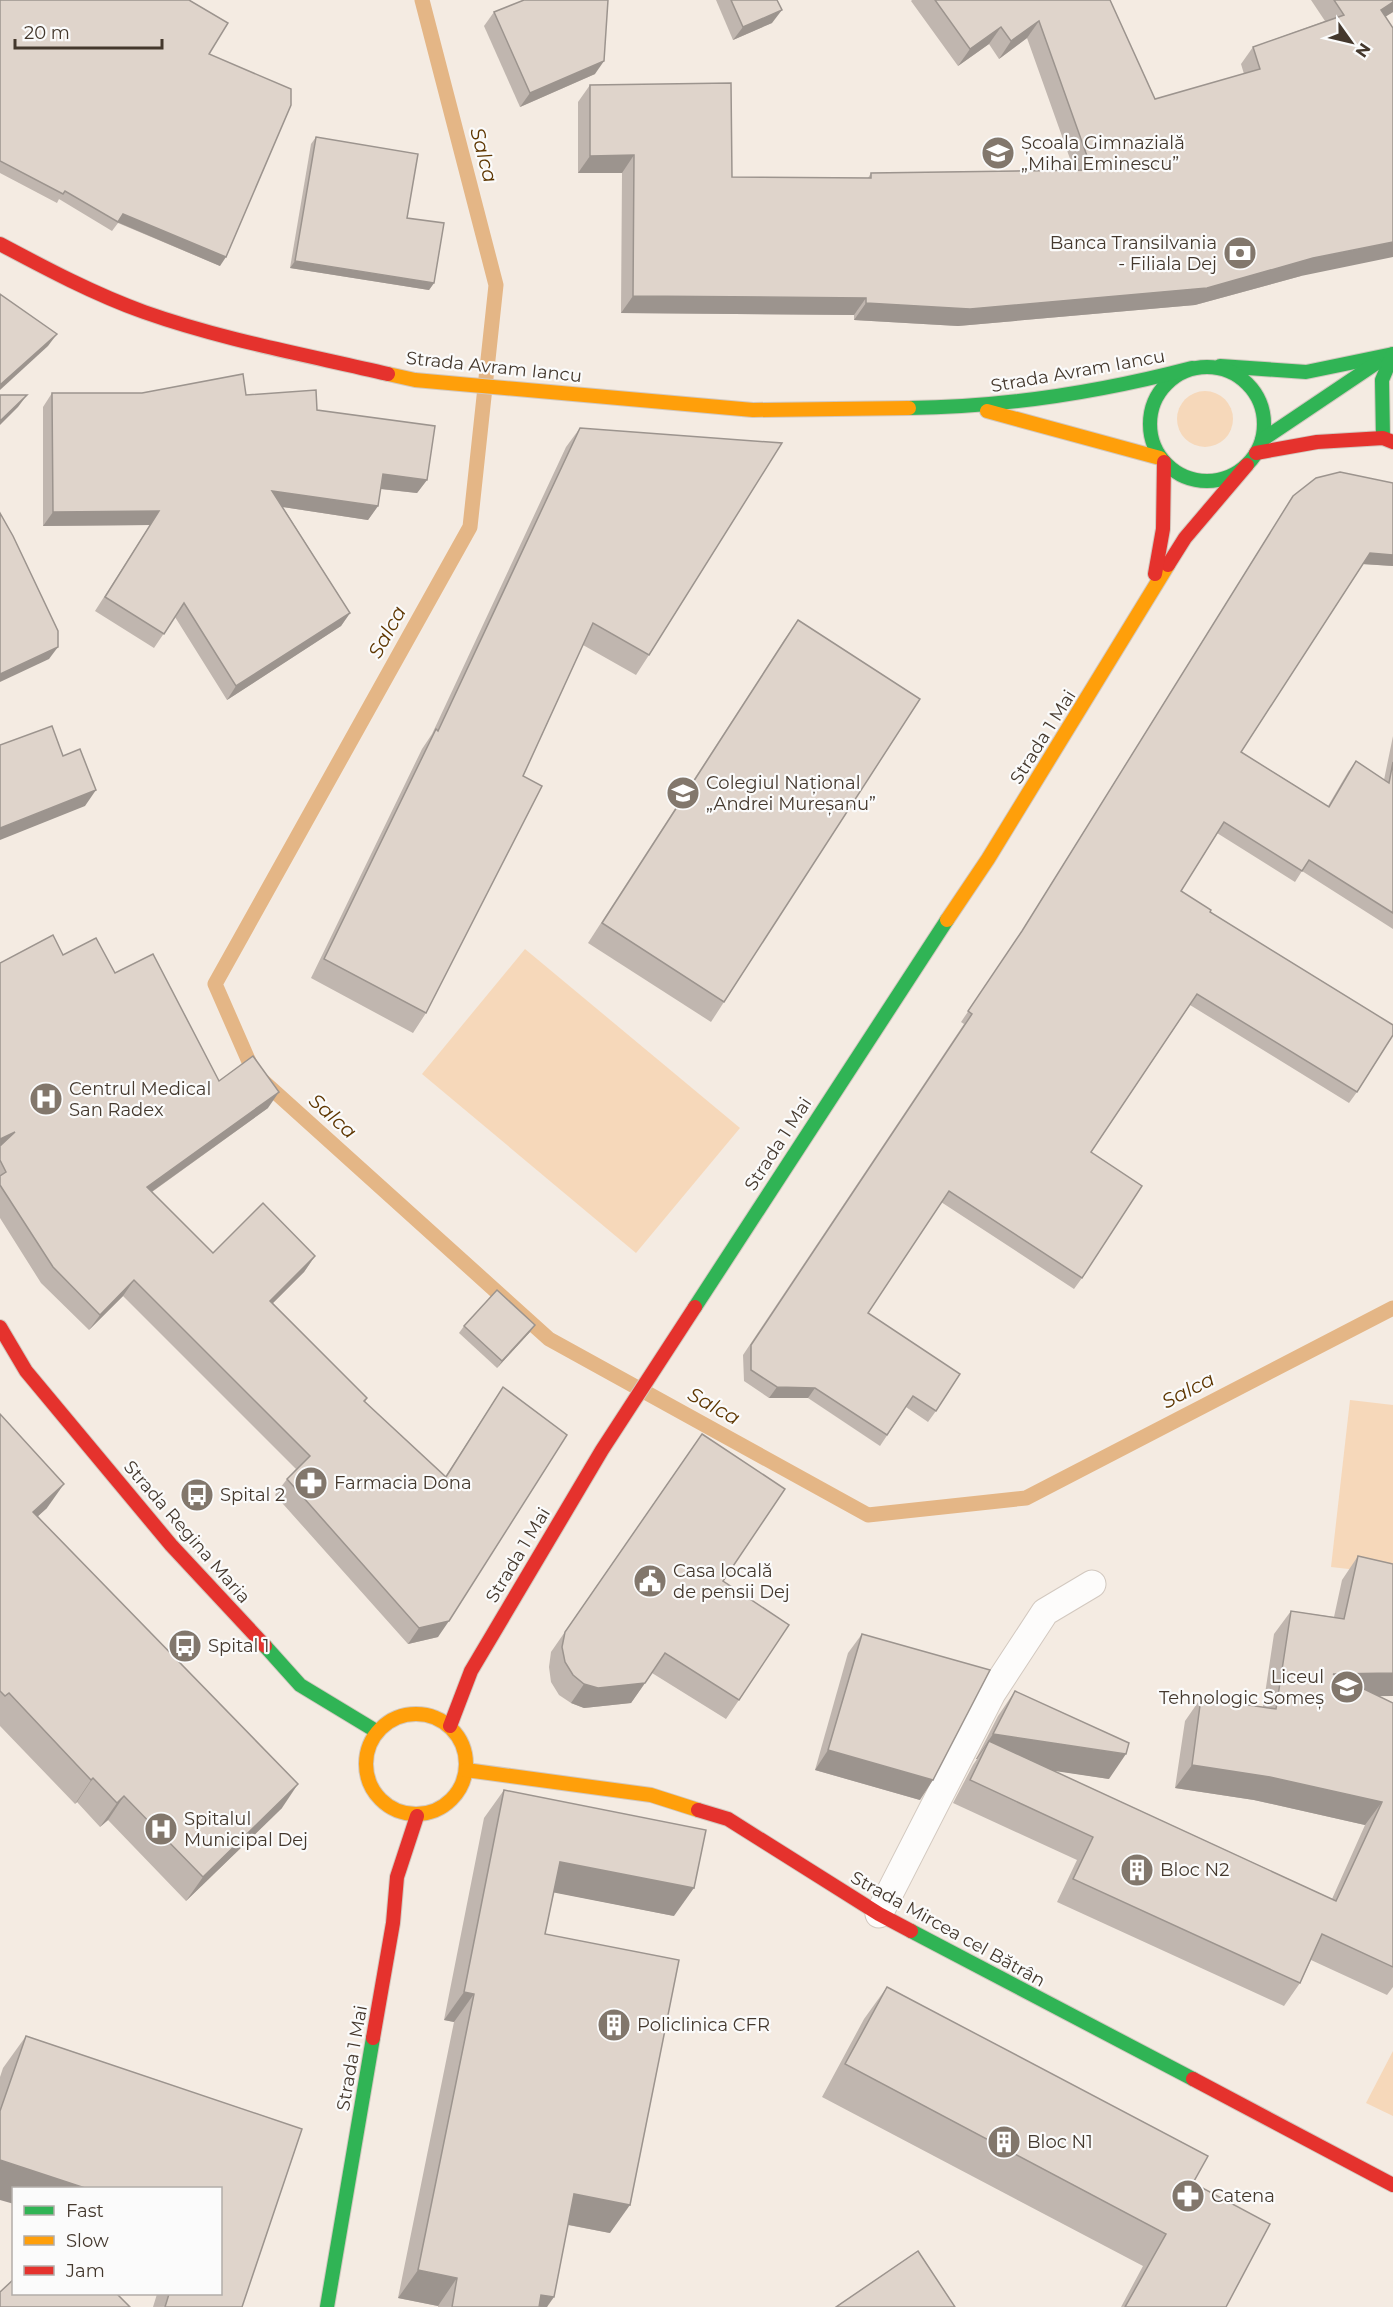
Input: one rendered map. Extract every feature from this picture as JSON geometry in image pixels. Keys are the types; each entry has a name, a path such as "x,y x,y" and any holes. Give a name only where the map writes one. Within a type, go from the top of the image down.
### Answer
{"main road":[{"name":"Strada Avram Iancu","path":"0,244 64,278 144,312 226,337 415,380 753,410 971,407 1135,383 1192,368"},
{"name":"Strada 1 Mai","path":"1247,465 1225,478 1206,481 1188,478 1162,460 1152,443 1149,426 1155,399 1170,379 1192,368 1213,366 1306,372 1393,354"},
{"name":"Strada 1 Mai","path":"1259,446 1393,354"},
{"path":"1259,446 1388,440 1382,380 1393,354"},
{"name":"Strada 1 Mai","path":"450,1726 471,1671 602,1450 882,1017 988,859 1185,538 1247,465 1259,446 1264,417 1256,393 1238,375 1213,366"},
{"name":"Strada Avram Iancu","path":"971,407 1100,440 1162,460"},
{"name":"Strada 1 Mai","path":"1152,591 1162,529 1162,460"},
{"name":"Strada Regina Maria","path":"0,1327 26,1371 171,1545 300,1685 376,1731"},
{"path":"426,1714 450,1726 463,1746 466,1770 459,1791 441,1809 417,1816 390,1809 369,1786 364,1760 376,1731 399,1716 426,1714"},
{"name":"Strada Mircea cel Bătrân","path":"466,1770 651,1794 728,1820 879,1914 1393,2185"},
{"name":"Strada 1 Mai","path":"327,2307 393,1923 397,1877 417,1816"}],"lane":[{"path":"879,1914 992,1693 1045,1612 1092,1584"}],"shaded area":[{"path":"1205,391 1220,396 1228,404 1233,419 1228,434 1220,442 1205,447 1190,442 1182,434 1177,419 1182,404 1190,396"},
{"path":"525,949 740,1128 636,1253 422,1074"},
{"path":"1350,1400 1393,1405 1393,1574 1331,1567"},
{"path":"1393,2051 1393,2116 1366,2103"}],"building":[{"path":"0,0 189,0 228,23 209,54 291,89 291,105 226,257 123,214 118,222 65,191 63,194 0,161"},
{"path":"524,0 608,0 604,61 530,93 494,12"},
{"path":"731,0 777,0 782,10 743,27"},
{"path":"935,0 1110,0 1155,99 1260,69 1253,47 1344,15 1334,0 1393,0 1381,10 1393,28 1393,242 1313,258 1207,288 970,309 866,303 866,298 633,296 634,155 590,156 590,85 731,83 732,177 871,178 871,173 1092,170 1039,21 1011,41 1001,27 970,49"},
{"path":"316,137 418,154 407,218 444,223 434,283 295,261"},
{"path":"0,294 57,334 0,385"},
{"path":"243,374 246,395 316,390 317,410 435,426 427,480 383,474 378,506 272,491 350,613 236,686 184,603 164,634 105,597 159,511 53,512 52,393 142,393"},
{"path":"0,395 27,395 0,421"},
{"path":"580,428 782,443 649,655 593,623 523,776 542,786 426,1013 324,959 436,729 438,731"},
{"path":"1340,472 1393,483 1393,555 1370,553 1241,752 1329,807 1356,761 1389,783 1393,762 1393,913 1309,860 1302,871 1224,822 1181,891 1211,910 1210,912 1393,1025 1393,1035 1357,1092 1197,994 1091,1152 1142,1186 1082,1278 949,1191 868,1313 960,1374 936,1411 913,1396 887,1435 815,1388 777,1387 751,1370 751,1345 972,1014 968,1011 1022,931 1293,496 1316,478"},
{"path":"0,513 58,631 58,647 0,674"},
{"path":"798,620 920,699 724,1002 602,923"},
{"path":"52,726 63,756 80,749 96,790 0,828 0,745"},
{"path":"53,935 63,955 96,938 115,973 153,954 219,1081 253,1056 279,1092 147,1187 213,1253 263,1203 315,1256 270,1301 367,1398 364,1401 446,1477 503,1387 567,1435 449,1621 419,1628 287,1479 310,1456 134,1280 100,1315 53,1267 0,1185 0,1176 6,1172 0,1160 0,1146 15,1132 0,1139 0,963"},
{"path":"497,1290 535,1325 502,1361 464,1326"},
{"path":"0,1414 64,1484 33,1512 298,1784 203,1877 124,1796 117,1803 93,1778 91,1780 9,1693 5,1696 0,1691"},
{"name":"Casa locală de pensii Dej","path":"702,1434 785,1489 723,1581 789,1625 739,1700 665,1653 645,1683 598,1688 584,1684 573,1675 565,1662 562,1647 565,1632"},
{"path":"1358,1556 1393,1564 1393,1673 1333,1674 1393,1703 1393,1967 1322,1934 1300,1983 1073,1879 1093,1837 970,1780 989,1741 1336,1901 1382,1802 1270,1777 1192,1765 1201,1698 1276,1709 1291,1611 1344,1619"},
{"path":"862,1634 990,1670 933,1780 828,1750"},
{"path":"1015,1691 1129,1743 1126,1754 993,1734"},
{"path":"504,1790 706,1830 694,1888 560,1862 545,1934 679,1960 630,2205 574,2194 554,2297 541,2295 539,2307 452,2307 457,2278 418,2270 474,1994 464,1992"},
{"path":"887,1987 1208,2156 1193,2183 1270,2224 1226,2307 1125,2307 1166,2234 845,2064"},
{"path":"26,2036 302,2129 242,2307 165,2307 169,2295 222,2295 222,2187 82,2187 0,2160 0,2111"},
{"path":"918,2251 955,2307 836,2307"},
{"path":"12,2281 12,2295 118,2295 130,2307 0,2307 0,2292"}],"waterway":[{"name":"Salca","path":"422,0 496,285 470,527 215,984 254,1073 549,1339 868,1515 1026,1498 1393,1308"}],"traffic: fast":[{"path":"1220,366 1306,372 1393,354"},
{"path":"1383,438 1382,380 1393,354"},
{"path":"1262,440 1375,364"},
{"path":"1207,367 1229,371 1247,384 1260,402 1264,424 1260,446 1247,464 1229,477 1207,481 1185,477 1167,464 1154,446 1150,424 1154,402 1167,384 1185,371 1207,367"},
{"path":"909,408 980,405 1052,397 1192,368"},
{"path":"695,1307 947,920"},
{"path":"265,1646 300,1685 376,1731"},
{"path":"911,1931 1193,2079"},
{"path":"327,2307 373,2038"}],"traffic: slow":[{"path":"388,374 415,380 753,410 909,408"},
{"path":"987,411 1160,458"},
{"path":"947,920 988,859 1168,565"},
{"path":"416,1714 435,1718 452,1728 462,1745 466,1764 462,1783 452,1800 435,1810 416,1814 397,1810 380,1800 370,1783 366,1764 370,1745 380,1728 397,1718 416,1714"},
{"path":"466,1770 651,1795 698,1810"}],"traffic: jam":[{"path":"0,244 53,272 144,312 235,339 388,374"},
{"path":"1256,453 1317,442 1383,438 1393,442"},
{"path":"1155,574 1163,529 1164,462"},
{"path":"1168,565 1185,538 1247,465"},
{"path":"450,1726 471,1671 602,1450 695,1307"},
{"path":"0,1327 26,1371 171,1545 265,1646"},
{"path":"698,1810 728,1819 879,1914 911,1931"},
{"path":"373,2038 393,1923 397,1877 417,1816"},
{"path":"1193,2079 1393,2185"}],"place":[{"name":"Școala Gimnazială „Mihai Eminescu”","path":"998,153"},
{"name":"Banca Transilvania - Filiala Dej","path":"1240,253"},
{"name":"Colegiul Național „Andrei Mureșanu”","path":"683,793"},
{"name":"Centrul Medical San Radex","path":"46,1099"},
{"name":"Farmacia Dona","path":"311,1483"},
{"name":"Spital 2","path":"197,1495"},
{"name":"Casa locală de pensii Dej","path":"650,1581"},
{"name":"Spital 1","path":"185,1646"},
{"name":"Liceul Tehnologic Someș","path":"1347,1687"},
{"name":"Spitalul Municipal Dej","path":"161,1829"},
{"name":"Bloc N2","path":"1137,1870"},
{"name":"Policlinica CFR","path":"614,2025"},
{"name":"Bloc N1","path":"1004,2142"},
{"name":"Catena","path":"1188,2196"}]}
